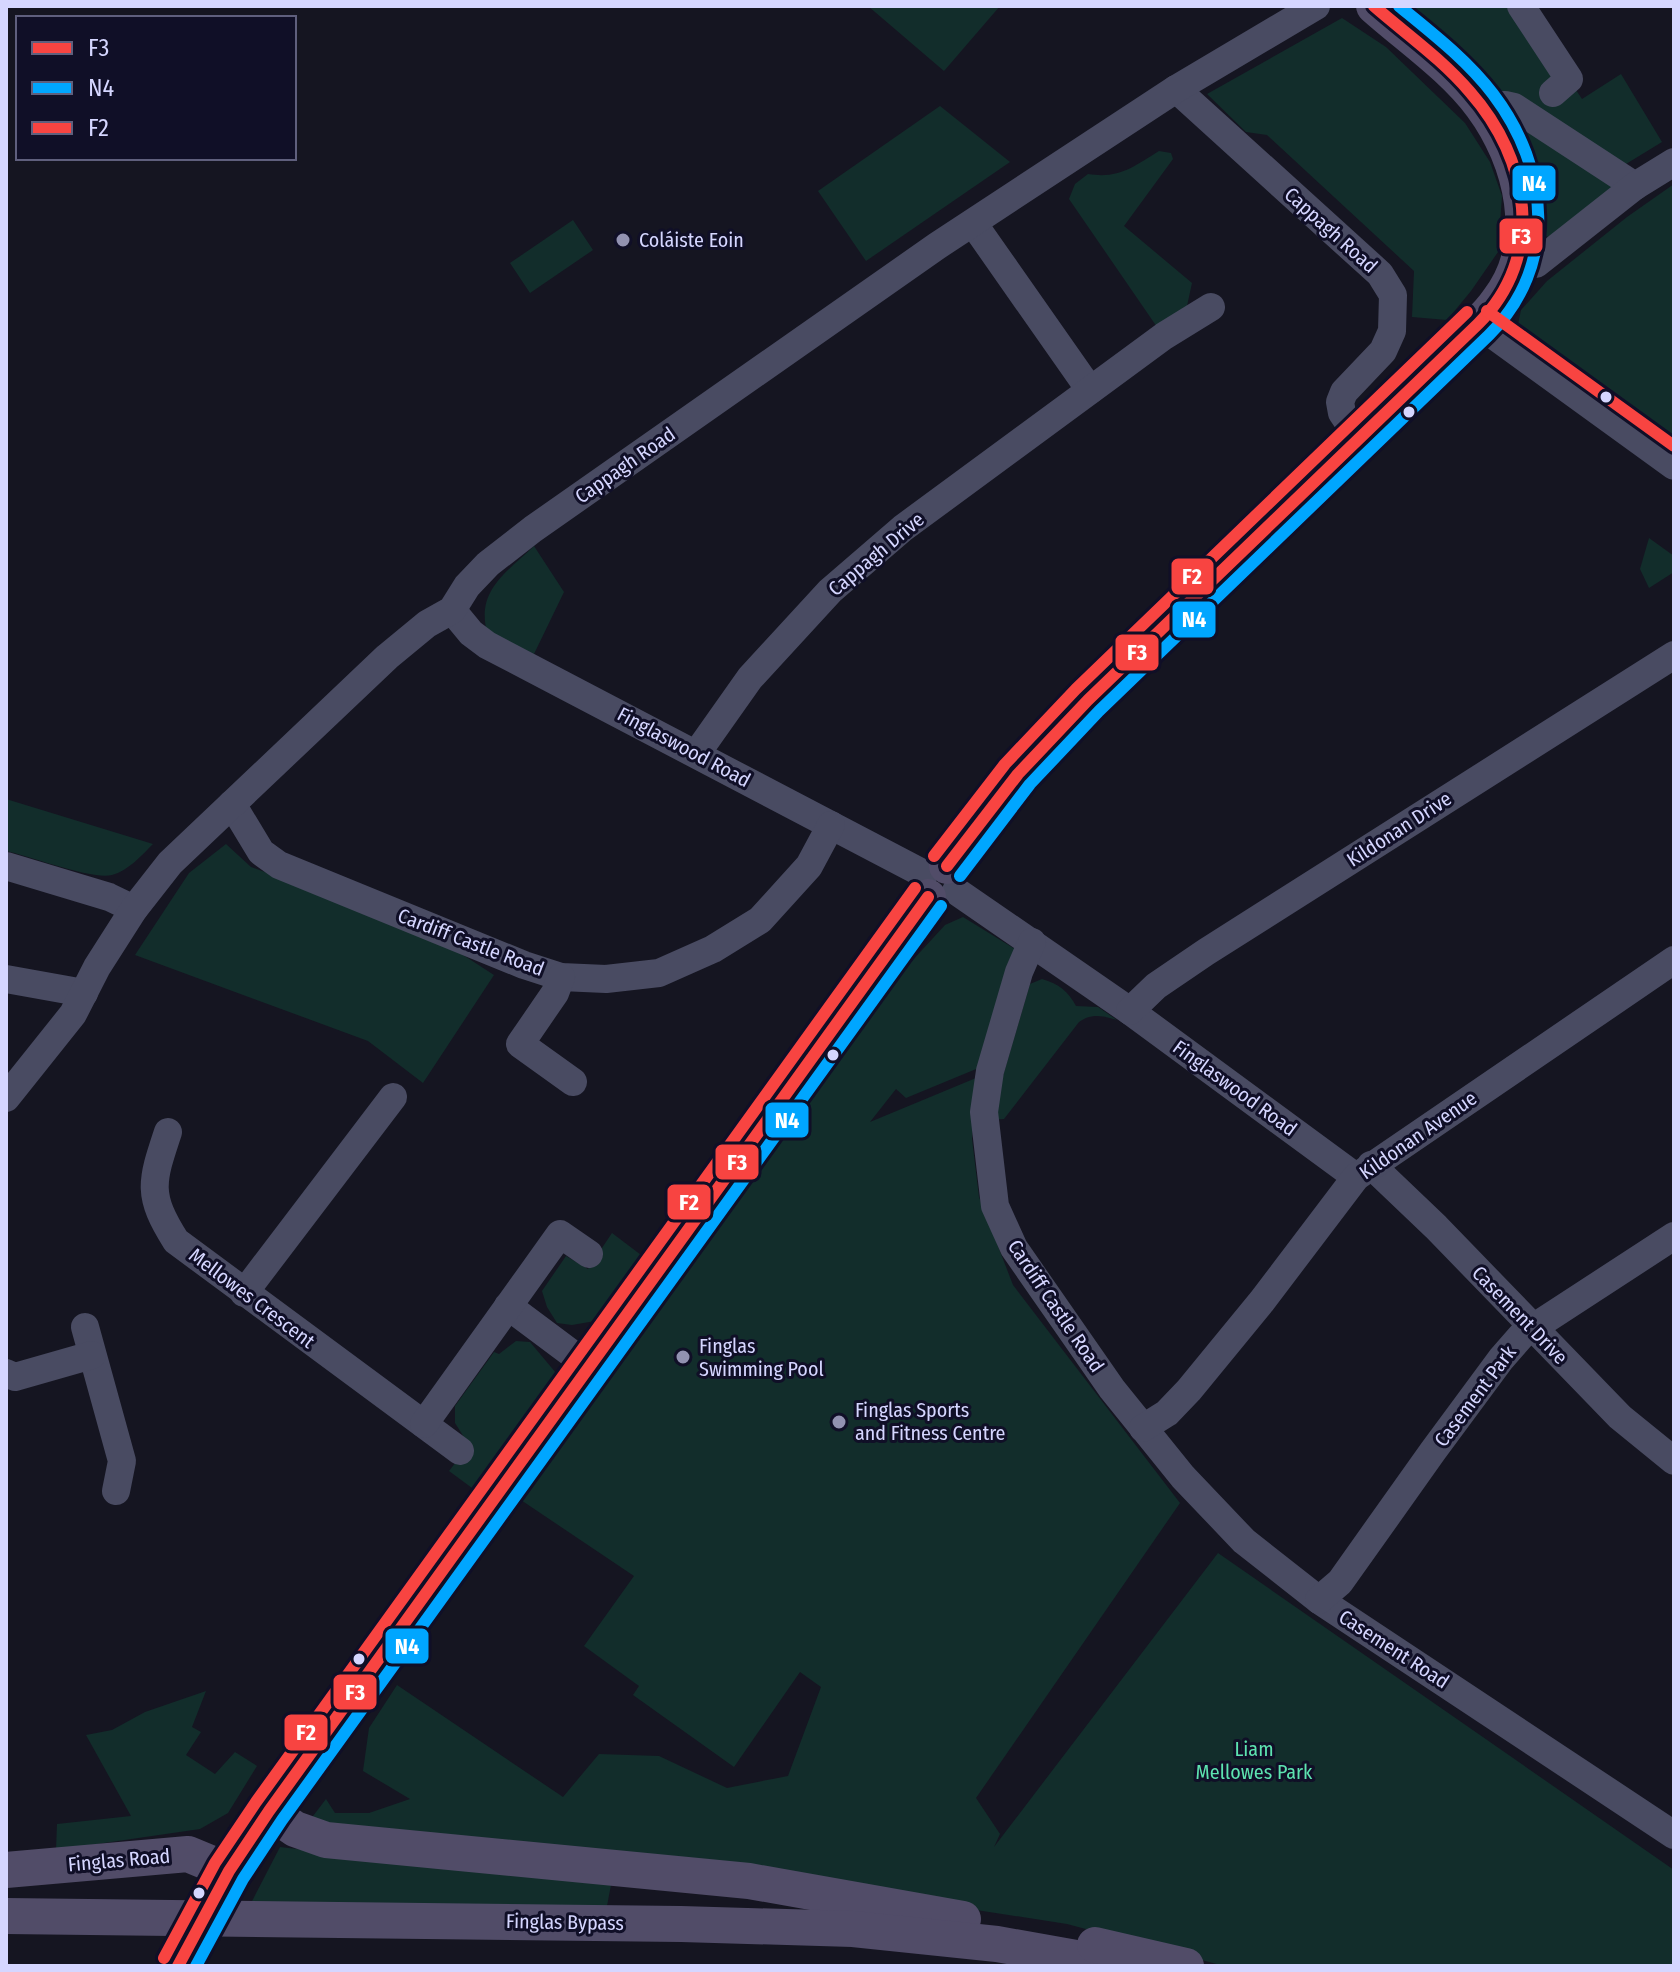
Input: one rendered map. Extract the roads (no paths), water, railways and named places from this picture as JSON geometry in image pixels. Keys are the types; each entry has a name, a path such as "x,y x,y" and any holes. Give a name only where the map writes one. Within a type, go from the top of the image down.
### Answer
{"main road":[{"path":"178,1966 222,1884 269,1811 1018,774 1088,700 1500,300 1521,247 1524,209 1513,159 1482,106 1439,61 1374,6"},
{"path":"269,1811 295,1829 326,1840 749,1881 1062,1937 1186,1966"},
{"name":"Finglas Road","path":"6,1870 188,1854 222,1884"},
{"name":"Finglas Bypass","path":"6,1916 853,1929 997,1944 1121,1966"}],"street":[{"name":"Cappagh Road","path":"6,1098 73,1014 134,909 170,863 387,657 427,624 452,610 478,575 533,529 973,223 1176,89 1316,6"},
{"path":"1521,6 1569,79 1553,93"},
{"name":"Cappagh Road","path":"1176,89 1380,274 1393,295 1392,331 1383,351 1344,392 1340,402 1342,413 1359,438"},
{"path":"1482,106 1514,107 1635,186"},
{"path":"1516,263 1536,264 1635,186 1674,162"},
{"path":"973,223 1090,390"},
{"name":"Cappagh Drive","path":"697,753 750,678 830,591 903,528 1164,336 1211,307"},
{"path":"1478,324 1674,466"},
{"name":"Finglaswood Road","path":"452,610 471,633 487,645 939,882 1032,942 1363,1171"},
{"name":"Kildonan Drive","path":"1130,1011 1156,986 1206,952 1674,655"},
{"name":"Cardiff Castle Road","path":"232,804 261,852 279,865 524,965 561,977 606,979 659,973 713,949 760,920 809,866 831,825"},
{"path":"6,866 109,897 134,909"},
{"name":"Cardiff Castle Road","path":"1032,942 1019,972 990,1071 984,1112 995,1206 1014,1248 1039,1286 1143,1428"},
{"name":"Kildonan Avenue","path":"1143,1428 1167,1413 1189,1390 1363,1171 1674,960"},
{"path":"561,977 555,993 520,1044 573,1082"},
{"path":"6,979 84,993"},
{"path":"244,1293 393,1097"},
{"name":"Mellowes Crescent","path":"168,1132 155,1171 154,1199 176,1241 460,1451"},
{"name":"Casement Drive","path":"1363,1171 1436,1227 1620,1417 1674,1461"},
{"path":"424,1424 560,1234 589,1254"},
{"name":"Casement Park","path":"1319,1600 1340,1582 1492,1370 1531,1327 1544,1322 1674,1236"},
{"path":"508,1306 591,1368"},
{"path":"85,1327 122,1461 116,1491"},
{"path":"6,1373 15,1377 92,1355"},
{"name":"Casement Road","path":"1143,1428 1183,1477 1244,1541 1319,1600 1674,1835"}],"place":[{"name":"Coláiste Eoin","path":"623,240"},
{"name":"Finglas Swimming Pool","path":"683,1357"},
{"name":"Finglas Sports and Fitness Centre","path":"839,1422"}],"park label":[{"name":"Liam Mellowes Park","path":"1254,1760"}]}
